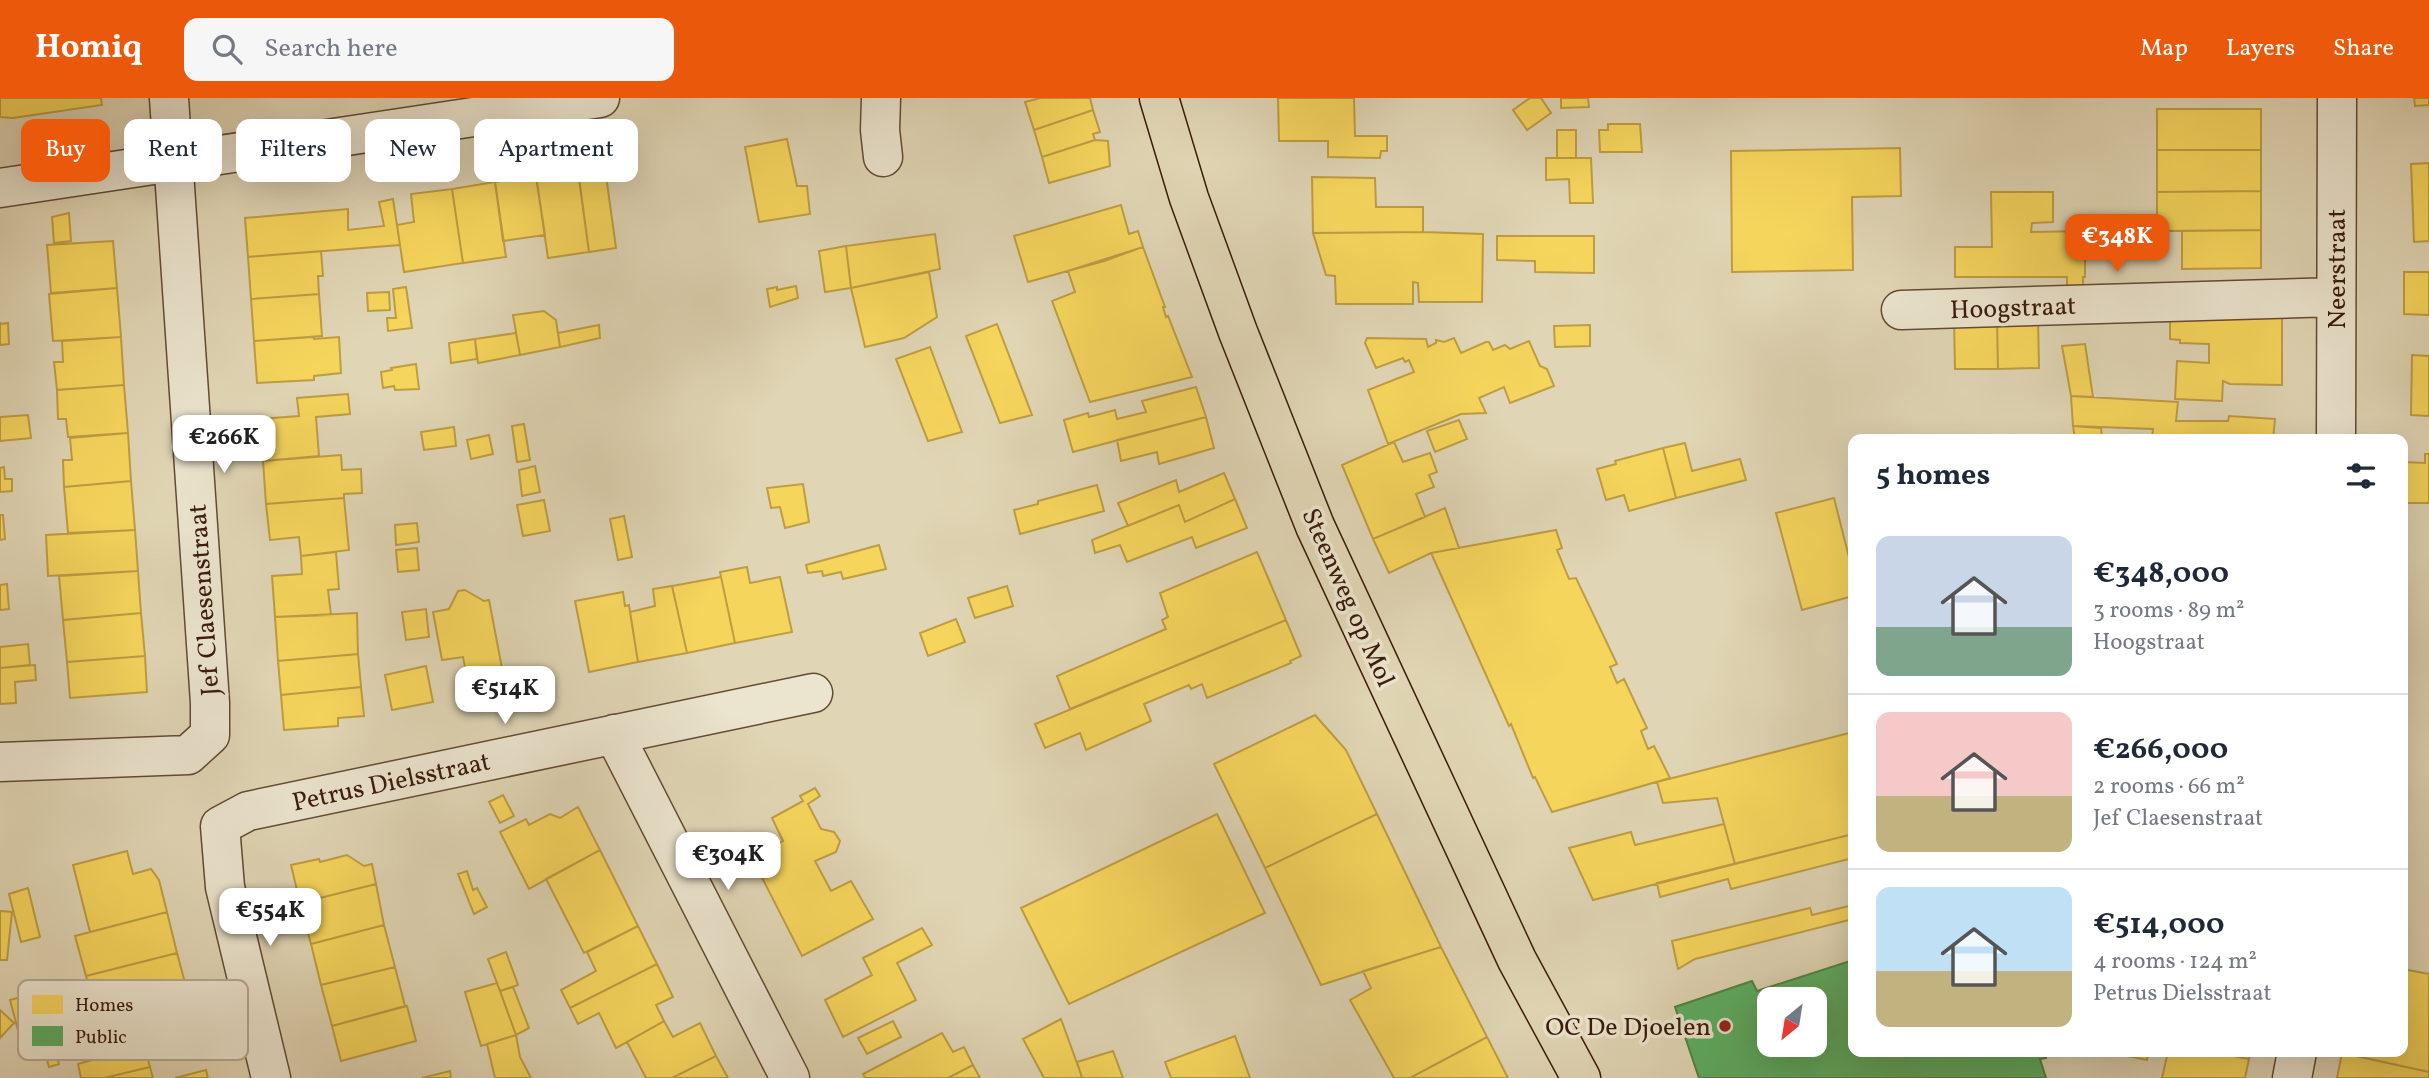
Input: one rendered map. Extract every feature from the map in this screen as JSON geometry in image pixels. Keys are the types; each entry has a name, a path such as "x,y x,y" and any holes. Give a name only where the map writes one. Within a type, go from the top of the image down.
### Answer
{"main road":[{"name":"Steenweg op Mol","path":"1159,98 1189,198 1233,320 1315,526 1517,960 1581,1078"}],"street":[{"name":"Jef Claesenstraat","path":"169,98 170,119"},
{"path":"222,154 600,98"},
{"path":"881,98 883,157"},
{"name":"Neerstraat","path":"2336,434 2337,98"},
{"path":"0,188 124,169"},
{"name":"Jef Claesenstraat","path":"0,761 188,755 210,736 211,703 174,182"},
{"name":"Hoogstraat","path":"1901,310 2335,297"},
{"name":"Petrus Dielsstraat","path":"247,980 225,887 220,826 248,811 813,693"},
{"path":"614,734 790,1078"},
{"name":"Petrus Dielsstraat","path":"248,982 271,1078"},
{"path":"2292,1078 2296,1057"}],"building: Homes":[{"path":"0,98 101,98 102,105 13,118 0,117"},
{"path":"1040,98 1090,98 1093,110 1034,130 1025,102"},
{"path":"1278,98 1354,98 1355,136 1387,136 1387,151 1381,151 1380,158 1328,157 1328,141 1279,141"},
{"path":"1530,98 1541,98 1551,113 1527,130 1513,110"},
{"path":"1561,98 1588,98 1589,107 1561,108"},
{"path":"2414,98 2429,98 2429,105 2415,106"},
{"path":"2157,109 2261,109 2261,150 2157,150"},
{"path":"1093,110 1100,132 1093,134 1095,140 1042,157 1034,130"},
{"path":"1608,124 1640,124 1642,152 1600,152 1599,130 1608,130"},
{"path":"1557,130 1576,130 1576,158 1557,158"},
{"path":"787,139 797,186 807,186 810,214 759,222 745,147"},
{"path":"1095,140 1108,141 1110,166 1049,183 1042,157"},
{"path":"1900,148 1901,196 1852,197 1853,270 1732,272 1731,151"},
{"path":"2157,150 2261,150 2261,191 2157,192"},
{"path":"1546,158 1591,158 1593,203 1570,203 1569,179 1546,180"},
{"path":"2429,163 2429,241 2414,242 2411,164"},
{"path":"1312,177 1375,178 1376,207 1423,207 1423,232 1313,233"},
{"path":"495,182 537,182 545,235 503,241"},
{"path":"495,182 506,257 463,263 452,189"},
{"path":"537,182 580,182 589,252 548,258"},
{"path":"579,182 607,182 616,248 589,252"},
{"path":"452,189 463,263 404,272 397,225 414,222 411,194"},
{"path":"2261,191 2261,230 2157,231 2157,192"},
{"path":"1991,192 2053,192 2053,222 2032,223 2031,232 2085,231 2083,288 2067,289 2067,277 1955,277 1955,247 1992,247"},
{"path":"393,199 400,245 248,257 245,218 348,209 348,230 384,226 379,202"},
{"path":"1121,205 1129,234 1138,231 1143,247 1028,282 1014,236"},
{"path":"69,213 71,241 54,243 52,217"},
{"path":"2261,230 2261,268 2182,269 2182,231"},
{"path":"1313,233 1483,234 1482,302 1419,302 1418,283 1413,282 1413,304 1336,304 1335,276 1326,275"},
{"path":"935,234 940,269 851,288 846,246"},
{"path":"1497,236 1594,236 1594,273 1535,272 1535,261 1497,260"},
{"path":"113,241 117,288 51,293 47,245"},
{"path":"846,246 851,288 825,292 819,251"},
{"path":"1143,247 1165,307 1166,317 1168,316 1192,377 1090,402 1052,301 1075,292 1068,271"},
{"path":"321,251 323,276 318,276 319,294 251,299 248,257"},
{"path":"929,272 937,317 904,338 865,347 851,288"},
{"path":"2404,272 2429,272 2429,315 2404,314"},
{"path":"796,286 798,298 770,307 767,289"},
{"path":"406,287 412,328 388,331 387,318 396,318 393,289"},
{"path":"117,288 121,337 53,341 49,294"},
{"path":"389,292 390,310 368,311 367,293"},
{"path":"319,294 322,336 254,341 251,299"},
{"path":"544,311 556,320 560,347 520,355 513,315"},
{"path":"2170,316 2282,317 2282,385 2230,384 2223,381 2222,401 2175,399 2177,361 2209,363 2209,344 2180,343 2180,340 2170,339"},
{"path":"2038,318 2039,368 1998,369 1997,319"},
{"path":"1997,319 1998,369 1955,369 1954,320"},
{"path":"8,323 9,344 0,345 0,324"},
{"path":"997,324 1032,415 1000,423 966,336"},
{"path":"599,325 600,338 560,347 558,333"},
{"path":"1590,325 1590,346 1555,347 1554,326"},
{"path":"516,333 520,355 478,363 475,339"},
{"path":"121,337 124,385 57,390 54,362 63,362 62,341"},
{"path":"339,337 341,373 314,376 314,380 257,383 254,341"},
{"path":"1367,338 1426,339 1428,347 1436,343 1436,340 1444,342 1454,338 1461,353 1486,342 1489,342 1493,350 1505,345 1510,349 1529,341 1540,366 1547,369 1554,386 1510,403 1504,387 1479,398 1486,413 1461,414 1388,444 1368,390 1414,372 1409,360 1405,362 1403,358 1376,368 1365,343"},
{"path":"475,339 477,359 451,363 449,343"},
{"path":"2085,344 2093,397 2071,396 2062,346"},
{"path":"930,347 962,432 928,441 896,359"},
{"path":"2412,355 2429,356 2429,416 2411,415"},
{"path":"416,364 419,389 395,390 394,386 383,388 381,372"},
{"path":"124,385 128,433 68,437 66,419 58,419 57,390"},
{"path":"1196,387 1206,417 1073,452 1064,420 1088,413 1089,417 1115,410 1117,419 1146,412 1142,401"},
{"path":"348,394 350,414 316,417 319,456 263,461 260,419 299,416 297,398"},
{"path":"2071,396 2178,402 2176,421 2228,421 2229,416 2275,419 2274,434 2152,434 2153,429 2073,426"},
{"path":"28,415 31,438 0,441 0,417"},
{"path":"1206,417 1214,448 1159,464 1157,452 1121,461 1117,440"},
{"path":"1459,420 1467,439 1435,452 1427,431"},
{"path":"524,424 530,460 517,462 512,426"},
{"path":"2073,426 2101,428 2102,434 2074,434"},
{"path":"454,427 456,446 424,450 421,432"},
{"path":"128,433 131,481 64,487 63,460 72,460 70,438"},
{"path":"489,435 493,454 471,459 467,440"},
{"path":"1394,442 1403,462 1430,453 1437,472 1429,475 1434,487 1416,494 1425,517 1373,539 1342,465"},
{"path":"1685,443 1692,471 1740,459 1746,480 1676,498 1663,448"},
{"path":"1663,448 1676,498 1629,511 1624,495 1606,500 1597,469 1616,464 1615,461"},
{"path":"2425,454 2429,454 2429,503 2408,503 2408,462 2425,463"},
{"path":"341,455 342,470 361,469 362,493 344,494 344,498 266,504 263,461"},
{"path":"535,466 540,492 522,496 519,470"},
{"path":"4,467 5,479 12,479 12,491 0,492 0,468"},
{"path":"1224,473 1235,499 1185,522 1179,505 1128,526 1118,503 1176,480 1179,492"},
{"path":"131,481 135,530 68,533 64,487"},
{"path":"803,484 809,522 785,528 780,507 771,508 767,488"},
{"path":"1097,485 1104,511 1020,534 1014,510"},
{"path":"344,498 349,550 301,556 299,537 270,540 266,504"},
{"path":"1834,498 1848,553 1848,597 1802,610 1776,513"},
{"path":"1235,499 1247,528 1196,548 1192,537 1127,562 1120,545 1095,553 1092,540 1179,505 1185,522"},
{"path":"544,500 550,531 523,536 517,505"},
{"path":"1445,508 1459,548 1431,553 1389,573 1373,539"},
{"path":"0,515 3,515 5,539 0,540"},
{"path":"624,516 632,557 618,560 610,519"},
{"path":"417,523 419,542 396,545 395,525"},
{"path":"135,530 138,571 48,576 46,535"},
{"path":"1556,530 1562,548 1557,550 1569,579 1576,578 1617,664 1610,667 1617,683 1624,679 1647,728 1641,731 1648,749 1654,746 1670,778 1552,812 1535,777 1533,778 1511,724 1509,726 1431,553"},
{"path":"879,545 886,569 843,579 841,572 823,576 822,571 808,573 806,565"},
{"path":"417,548 419,570 398,572 396,550"},
{"path":"336,552 339,589 328,590 331,615 275,617 272,576 302,574 301,556"},
{"path":"1257,552 1286,620 1070,709 1057,676 1166,629 1162,620 1168,617 1160,593"},
{"path":"747,567 750,583 780,577 792,632 735,643 720,572"},
{"path":"138,571 141,613 63,620 59,576"},
{"path":"721,577 735,643 687,653 672,586"},
{"path":"7,584 9,609 0,610 0,585"},
{"path":"672,586 687,653 638,662 630,612 655,606 653,589"},
{"path":"1007,586 1013,606 975,618 968,598"},
{"path":"465,590 484,601 489,600 506,689 471,696 463,657 442,660 433,612 449,609 458,591"},
{"path":"623,592 625,606 629,605 638,662 589,672 575,601"},
{"path":"426,609 429,637 406,640 402,612"},
{"path":"141,613 145,656 67,662 63,620"},
{"path":"357,613 358,654 278,661 275,617"},
{"path":"956,619 965,642 928,656 920,633"},
{"path":"1286,620 1301,656 1290,661 1291,663 1207,698 1202,684 1191,689 1189,685 1144,704 1151,721 1086,750 1080,733 1045,748 1035,724"},
{"path":"28,644 30,665 0,668 0,647"},
{"path":"358,654 361,687 281,695 278,661"},
{"path":"145,656 147,692 70,698 67,662"},
{"path":"35,665 36,680 15,682 16,703 0,704 0,668"},
{"path":"426,666 433,702 392,710 385,675"},
{"path":"361,687 364,716 338,718 338,726 284,730 281,695"},
{"path":"1315,715 1346,750 1377,814 1265,868 1214,764"},
{"path":"1848,733 1848,835 1735,864 1717,798 1663,803 1657,782"},
{"path":"815,788 820,796 808,804 821,829 834,832 840,841 836,852 815,861 831,891 851,881 873,919 802,956 752,858 783,841 772,818 803,801 800,796"},
{"path":"503,795 514,816 500,823 489,802"},
{"path":"578,807 600,850 529,889 500,832 526,819 529,825 550,814 560,818"},
{"path":"1217,814 1265,913 1069,1004 1021,908"},
{"path":"1377,814 1441,947 1321,985 1265,868"},
{"path":"1724,824 1735,864 1593,900 1569,848 1631,832 1635,845"},
{"path":"1848,835 1848,859 1731,889 1728,879 1660,897 1657,883"},
{"path":"600,850 638,926 584,953 546,879"},
{"path":"127,851 133,874 151,869 159,880 167,912 90,932 73,865"},
{"path":"347,855 364,866 372,864 376,884 300,903 291,865 319,859 320,862"},
{"path":"467,871 473,890 477,888 487,907 474,914 458,874"},
{"path":"376,884 384,925 311,944 300,903"},
{"path":"28,888 40,937 21,942 9,894"},
{"path":"1848,906 1848,920 1695,959 1678,969 1672,941 1810,908 1812,915"},
{"path":"0,911 12,912 7,960 0,960"},
{"path":"167,912 177,953 86,976 75,936"},
{"path":"384,925 395,967 321,985 311,944"},
{"path":"638,926 657,964 570,1008 561,990 596,971 587,952"},
{"path":"922,928 932,945 897,963 916,1000 843,1037 825,1000 872,975 863,958"},
{"path":"1441,947 1487,1037 1410,1078 1394,1078 1350,1000 1371,988 1363,971"},
{"path":"506,952 518,985 500,991 488,959"},
{"path":"177,953 184,980 87,980 86,976"},
{"path":"657,964 673,997 656,1005 664,1021 616,1048 599,1013 578,1024 570,1008"},
{"path":"395,967 405,1006 332,1026 321,985"},
{"path":"2408,970 2429,974 2429,1072 2360,1057 2408,1057"},
{"path":"497,983 516,1035 481,1046 465,992"},
{"path":"513,987 529,1028 516,1035 500,991"},
{"path":"18,998 18,1030 10,1000"},
{"path":"407,1006 416,1041 341,1061 332,1026"},
{"path":"0,1010 14,1023 0,1038"},
{"path":"1061,1019 1082,1077 1080,1078 1044,1078 1023,1039"},
{"path":"664,1021 673,1037 700,1023 716,1056 672,1078 646,1078 627,1042"},
{"path":"893,1021 901,1037 867,1054 858,1038"},
{"path":"942,1033 953,1052 964,1047 973,1065 948,1078 865,1078 863,1074"},
{"path":"516,1035 520,1057 531,1078 495,1078 487,1044"},
{"path":"1235,1036 1250,1078 1171,1078 1165,1062"},
{"path":"1487,1037 1508,1078 1410,1078"},
{"path":"1113,1051 1123,1078 1082,1078 1077,1062"},
{"path":"716,1056 728,1078 672,1078"},
{"path":"2167,1057 2249,1059 2245,1078 2162,1078"},
{"path":"2341,1057 2360,1057 2429,1072 2429,1078 2337,1078"},
{"path":"47,1060 58,1060 59,1064 49,1067"},
{"path":"92,1060 148,1060 150,1067 104,1078 81,1078 78,1064"},
{"path":"973,1065 980,1078 948,1078"},
{"path":"150,1067 153,1078 104,1078"},
{"path":"206,1070 208,1078 175,1078"},
{"path":"450,1071 451,1078 422,1078"}],"building: Public":[{"name":"OC De Djoelen","path":"1848,962 1848,1057 2046,1057 2040,1059 2046,1078 1699,1078 1675,1007 1752,981 1757,991 1757,1057 1827,1057 1827,987 1769,987"}],"place":[{"name":"OC De Djoelen","path":"1725,1026"}]}
